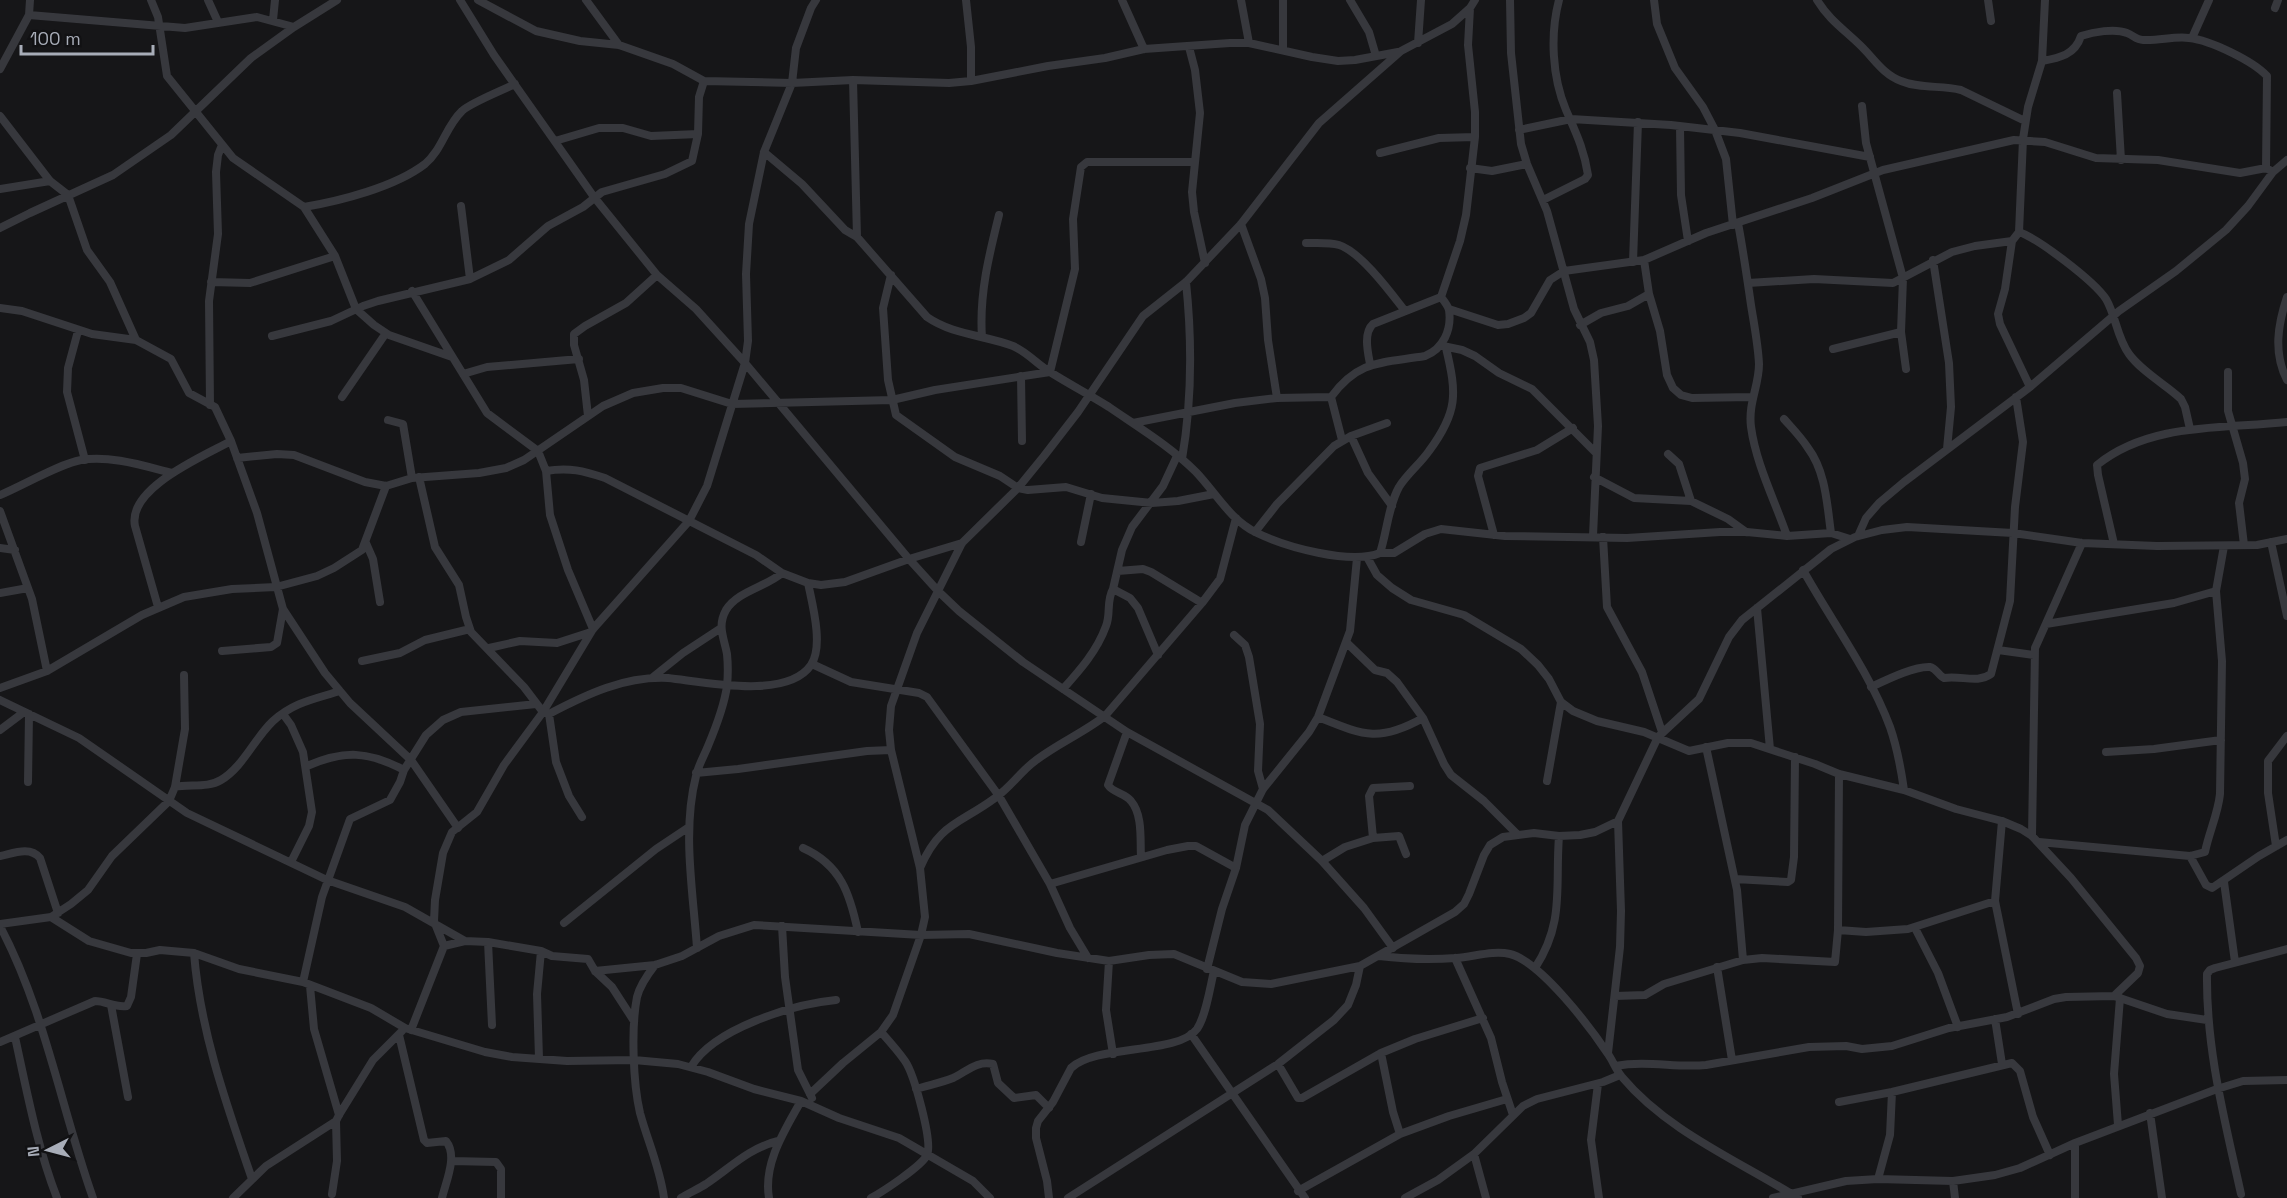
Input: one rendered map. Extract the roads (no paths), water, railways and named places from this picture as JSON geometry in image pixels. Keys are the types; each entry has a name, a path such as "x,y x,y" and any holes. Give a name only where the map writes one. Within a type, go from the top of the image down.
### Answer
{"street":[{"path":"0,69 29,15 30,0"},
{"path":"151,0 160,27 167,76 233,158 304,207 335,256 356,309 386,333 418,347 452,357"},
{"path":"208,0 218,22"},
{"path":"273,20 275,0"},
{"path":"0,228 113,176 171,135 251,58 337,0"},
{"path":"460,0 494,55 594,197 657,275 696,309 745,363 938,591 959,611 1023,662 1127,732 1257,802 1322,861 1364,908 1393,948"},
{"path":"478,0 536,31 580,41 620,45 673,64 704,81 792,83 853,80 949,83 1105,58 1144,49 1249,43 1338,61 1401,51 1452,24 1473,4"},
{"path":"586,0 620,45"},
{"path":"232,1198 273,1162 338,1118 373,1060 405,1031 444,946 434,921 435,900 443,853 452,832 477,813 504,765 546,713 592,630 689,521 707,486 745,363 748,340 746,274 749,224 764,152 792,83 796,48 816,0"},
{"path":"966,0 971,47 971,81"},
{"path":"1122,0 1144,49"},
{"path":"1240,0 1249,43"},
{"path":"1282,50 1283,0"},
{"path":"1350,0 1369,32 1376,56"},
{"path":"1418,43 1421,0"},
{"path":"1510,0 1511,53 1520,130 1527,164 1543,200 1580,325 1590,342 1594,360 1598,426 1593,536"},
{"path":"1543,200 1588,178 1580,139 1563,100 1554,48 1553,25 1559,0"},
{"path":"1654,0 1657,24 1675,68 1688,84 1715,130 1726,159 1735,224 1757,340 1759,366 1752,398 1751,422 1758,457 1787,536"},
{"path":"1816,0 1833,21 1861,46 1885,73 1915,86 1951,87 1961,90 2025,121"},
{"path":"1988,0 1991,21"},
{"path":"2030,387 1998,319 2006,289 2012,241 2019,232 2025,121 2042,61 2045,0"},
{"path":"2192,38 2209,0"},
{"path":"1370,364 1369,328 1372,324 1429,304 1441,297 1462,232 1475,137 1475,112 1468,45 1473,4"},
{"path":"29,15 185,28 257,17 294,27"},
{"path":"1854,537 1879,503 2030,387 2112,317 2176,271 2226,230 2248,206 2270,170 2267,76 2228,51 2192,38 2143,40 2119,32 2081,36 2075,49 2065,56 2042,61"},
{"path":"1189,47 1195,70 1200,113 1192,192 1205,263"},
{"path":"810,1095 843,1063 881,1032 897,1006 921,935 925,916 920,868 891,750 890,718 895,690 917,633 962,543 1018,488 1090,395 1143,316 1186,282 1241,224 1319,123 1401,51"},
{"path":"853,80 857,237"},
{"path":"272,336 332,321 356,309 412,291 470,279 509,260 548,226 583,207 602,192 665,174 692,161 698,134 699,97 704,81"},
{"path":"304,207 329,203 370,191 424,164 437,151 462,110 515,84"},
{"path":"2117,93 2121,160"},
{"path":"1862,106 1870,157 1903,278 1901,332 1906,369"},
{"path":"0,116 50,181 68,195 87,250 110,282 136,340"},
{"path":"1520,130 1571,119 1638,122 1715,130 1870,157"},
{"path":"1634,262 1638,122"},
{"path":"1680,127 1681,195 1688,241"},
{"path":"555,141 599,128 623,128 651,136 698,134"},
{"path":"1380,153 1439,138 1475,137"},
{"path":"1449,309 1498,325 1508,324 1531,313 1550,280 1564,271 1644,260 1688,241 1874,173 2023,139 2045,142 2096,158 2158,160 2240,173 2270,170 2287,160"},
{"path":"210,405 209,301 218,234 216,172 222,145"},
{"path":"764,152 802,184 845,230 857,237 927,317 940,326 1014,347 1133,423 1180,458 1196,472 1236,518 1255,532 1299,548 1362,557 1394,553 1425,534 1441,529 1494,535 1627,538 1746,532 1787,536 1832,533 1854,537"},
{"path":"1050,372 1075,269 1073,219 1081,167 1088,162 1194,162"},
{"path":"1470,168 1492,171 1527,164"},
{"path":"0,189 50,181"},
{"path":"461,206 470,279"},
{"path":"982,337 980,316 983,286 999,215"},
{"path":"1241,224 1261,279 1265,298 1269,349 1277,398"},
{"path":"2019,232 2034,238 2105,298 2122,344 2130,356 2181,399 2190,429"},
{"path":"1748,283 1814,279 1893,283 1933,260 1975,246 2012,241"},
{"path":"1306,243 1341,246 1350,251 1373,272 1405,311"},
{"path":"211,282 250,283 335,256"},
{"path":"1644,260 1649,294 1660,331 1666,375 1672,388 1681,395 1692,398 1752,398"},
{"path":"1933,260 1949,363 1951,407 1947,449"},
{"path":"891,274 883,308 887,369 896,415 955,457 1000,476 1018,488 1028,490 1066,487 1115,500 1152,503 1214,495"},
{"path":"588,416 574,339 578,330 626,303 657,275"},
{"path":"1063,689 1091,656 1106,628 1109,596 1131,527 1152,503 1180,458 1188,412 1191,342 1186,282"},
{"path":"412,291 487,413 538,451 546,471 550,515 568,570 592,630"},
{"path":"1580,325 1601,313 1628,306 1649,294"},
{"path":"1380,554 1392,506 1400,486 1439,436 1453,403 1454,387 1444,347 1449,309 1441,297"},
{"path":"2287,297 2277,336 2279,356 2287,380"},
{"path":"0,308 22,311 78,331 136,340 171,359 189,393 215,407 231,441 257,513 283,609 325,673 350,703 411,760 458,828"},
{"path":"78,331 68,368 67,392 85,460"},
{"path":"1833,349 1901,332"},
{"path":"342,397 386,333"},
{"path":"1331,397 1351,375 1370,364 1425,356 1444,347 1462,350 1499,373 1532,389 1596,453"},
{"path":"463,374 487,367 579,359"},
{"path":"237,458 277,454 294,455 365,482 386,486 416,477 479,473 506,468 538,451 603,406 633,393 663,388 681,388 732,404 892,400 935,390 1050,372"},
{"path":"2228,372 2228,406 2243,462 2245,479 2239,502 2244,545"},
{"path":"1021,376 1022,441"},
{"path":"1133,423 1235,403 1277,398 1331,397"},
{"path":"1331,397 1347,438 1368,473 1392,506"},
{"path":"1871,687 1897,675 1928,667 1944,678 1960,677 1974,680 1986,678 1991,674 2010,601 2013,533 2023,442 2016,397"},
{"path":"1784,419 1809,448 1817,464 1826,489 1832,533"},
{"path":"388,420 403,424 435,547 459,585 470,628 546,713 556,762 569,796 582,817"},
{"path":"2114,544 2097,465 2108,456 2135,444 2190,429 2287,422"},
{"path":"1255,532 1305,473 1347,438 1387,423"},
{"path":"1494,535 1478,476 1480,468 1537,450 1573,428"},
{"path":"158,607 134,518 139,502 172,473 231,441"},
{"path":"1668,454 1679,464 1691,501"},
{"path":"0,495 64,466 85,460 98,459 140,465 172,473"},
{"path":"546,471 564,468 589,472 605,478 756,555 782,573 807,583 821,585 845,582 962,543"},
{"path":"1594,477 1635,498 1691,501 1728,519 1746,532"},
{"path":"0,688 47,671 158,607 184,597 208,592 276,587 316,576 334,568 362,550 386,486"},
{"path":"1081,542 1091,494"},
{"path":"0,511 28,588 47,671"},
{"path":"920,868 942,831 999,796 1034,762 1088,729 1104,716 1220,579 1236,518"},
{"path":"1608,1053 1622,911 1618,821 1660,735 1699,699 1729,637 1742,620 1803,570 1831,549 1854,537 1908,527 2013,533 2082,543 2224,546 2287,539"},
{"path":"1603,537 1607,607 1642,672 1660,735"},
{"path":"2271,542 2287,616"},
{"path":"366,543 374,558 380,602"},
{"path":"2036,839 2035,648 2082,543"},
{"path":"2036,839 2190,856 2205,852 2208,833 2219,807 2222,661 2216,591 2224,546"},
{"path":"0,548 15,550"},
{"path":"1049,1198 1036,1137 1038,1121 1060,1091 1071,1068 1100,1055 1173,1041 1191,1034 1201,1020 1222,909 1236,868 1245,825 1263,789 1309,732 1318,717 1338,660 1347,643 1362,557"},
{"path":"1362,557 1377,575 1411,600 1464,615 1521,650 1538,665 1549,679 1561,702 1573,711 1596,721 1660,735 1689,751 1738,742 1751,743 1839,774 1904,790 1956,809 2002,821 2036,839 2072,878 2140,966 2138,973 2117,997 2114,1074 2118,1125"},
{"path":"1118,571 1143,569 1151,572 1202,603"},
{"path":"1803,570 1856,657 1890,727 1900,763 1904,790"},
{"path":"697,948 689,827 690,805 696,773 723,706 727,684 727,653 721,628 730,604 753,589 774,580 782,573"},
{"path":"546,713 606,687 631,680 654,677 764,687 795,678 812,664 817,636 807,583"},
{"path":"0,592 28,588"},
{"path":"1113,589 1130,598 1137,608 1158,655"},
{"path":"2046,624 2174,603 2216,591"},
{"path":"1756,608 1770,749"},
{"path":"222,651 272,647 277,643 283,609"},
{"path":"362,661 400,652 425,640 470,628"},
{"path":"654,677 683,653 721,628"},
{"path":"489,648 520,641 557,643 592,630"},
{"path":"1234,635 1245,645 1249,657 1260,724 1258,771 1263,789"},
{"path":"1347,643 1376,670 1392,676 1409,696 1423,718 1451,775 1484,801 1517,834"},
{"path":"1998,650 2034,655"},
{"path":"812,664 851,682 919,693 927,698 999,796 1050,884 1070,928 1088,958"},
{"path":"93,1198 40,1026 0,925 54,915 88,890 112,856 168,801 175,786 185,729 184,675"},
{"path":"175,786 209,784 221,780 232,772 261,734 283,714 304,700 340,691"},
{"path":"0,700 79,738 168,801 213,826 327,880 405,907 434,921 465,941"},
{"path":"1547,782 1561,702"},
{"path":"332,1194 338,1161 338,1118 314,1029 307,984 327,880 350,819 390,801 404,770 426,735 450,716 460,712 536,704"},
{"path":"0,730 27,713"},
{"path":"27,713 28,782"},
{"path":"283,714 298,739 307,766 312,813 309,826 291,862"},
{"path":"1318,717 1359,732 1373,734 1393,732 1423,718"},
{"path":"1127,732 1108,785 1110,789 1131,800 1137,813 1140,857"},
{"path":"2276,846 2268,793 2268,761 2287,736"},
{"path":"2106,752 2154,749 2221,740"},
{"path":"1706,747 1735,879 1743,960"},
{"path":"696,773 867,751 891,750"},
{"path":"307,766 334,756 359,754 376,758 404,770"},
{"path":"1735,879 1788,882 1791,880 1794,857 1795,757"},
{"path":"1615,996 1645,995 1664,984 1743,960 1762,958 1832,963 1836,959 1838,930 1839,774"},
{"path":"1373,838 1370,791 1376,787 1410,786"},
{"path":"595,971 655,965 682,956 719,936 754,925 921,935 969,934 1109,961 1174,954 1242,982 1271,984 1360,966 1455,912 1464,904 1490,845 1503,837 1517,834 1580,835 1618,821"},
{"path":"2002,821 1995,902 2018,1014"},
{"path":"564,923 656,849 689,827"},
{"path":"1322,861 1338,850 1373,838 1399,836 1406,854"},
{"path":"1535,968 1547,950 1554,929 1559,836"},
{"path":"2190,856 2209,887 2216,886 2287,840"},
{"path":"1050,884 1140,857 1196,846 1236,868"},
{"path":"803,848 822,857 839,876 851,900 858,932"},
{"path":"0,856 30,850 35,852 40,858 54,915 89,941 137,954 160,950 194,954 239,969 307,984 371,1008 405,1031 485,1052 512,1057 634,1060 691,1067 754,1089 801,1101 839,1118 898,1138 973,1181 990,1198"},
{"path":"2224,882 2235,962"},
{"path":"1838,930 1866,932 1915,928 1947,915 1995,902"},
{"path":"782,926 789,1008 798,1070 816,1107"},
{"path":"1915,928 1938,973 1958,1027"},
{"path":"444,946 465,941 488,942 541,951 552,956 588,959 595,971 612,987 634,1021"},
{"path":"488,942 492,1025"},
{"path":"2241,1194 2217,1089 2207,1020 2207,974 2210,969 2287,950"},
{"path":"539,1058 537,994 541,951"},
{"path":"1378,956 1455,958 1509,953 1535,968 1563,997 1608,1053 1620,1075 1649,1104 1721,1153 1794,1196"},
{"path":"0,1042 95,1001 119,1007 129,1004 137,954"},
{"path":"194,954 203,1014 220,1087 252,1179"},
{"path":"1455,958 1491,1038 1513,1115"},
{"path":"1109,961 1106,1010 1113,1054"},
{"path":"655,965 638,995 634,1021 634,1060 639,1110 657,1163 664,1198"},
{"path":"1068,1198 1278,1064 1334,1020 1348,1005 1360,966"},
{"path":"1718,967 1732,1060"},
{"path":"1615,1066 1651,1062 1692,1066 1809,1047 1877,1048 2018,1014 2054,999 2117,997 2167,1014 2207,1020"},
{"path":"691,1067 697,1056 713,1044 756,1020 789,1008 836,1000"},
{"path":"111,1005 128,1097"},
{"path":"1278,1064 1298,1098 1302,1098 1381,1053 1415,1039 1483,1018"},
{"path":"1995,1019 2002,1064"},
{"path":"405,1031 424,1140 429,1143 446,1141 451,1149 452,1161 442,1198"},
{"path":"871,1198 916,1167 927,1156 928,1140 916,1089 906,1062 881,1032"},
{"path":"1191,1034 1305,1198"},
{"path":"15,1037 35,1130 57,1198"},
{"path":"1381,1053 1400,1134"},
{"path":"916,1089 954,1078 982,1063 989,1063 993,1064 998,1083 1014,1098 1040,1096 1049,1108"},
{"path":"1839,1102 1892,1092 2012,1063 2020,1071 2033,1117 2050,1155"},
{"path":"1405,1198 1438,1180 1473,1154 1523,1106 1537,1100 1598,1084 1620,1075"},
{"path":"1773,1198 1794,1196 1846,1181 1878,1179 1953,1181 1995,1175 2020,1168 2118,1125 2217,1089 2243,1081 2287,1080"},
{"path":"1598,1084 1591,1140 1599,1198"},
{"path":"1878,1179 1890,1135 1892,1092"},
{"path":"1298,1191 1400,1134 1449,1116 1507,1099"},
{"path":"769,1198 768,1180 778,1141 801,1101"},
{"path":"2150,1113 2162,1198"},
{"path":"681,1198 704,1185 747,1153 765,1144 778,1141"},
{"path":"2075,1143 2075,1198"},
{"path":"1473,1154 1486,1198"},
{"path":"452,1161 496,1162 501,1169 501,1198"},
{"path":"1953,1181 1955,1198"}]}
